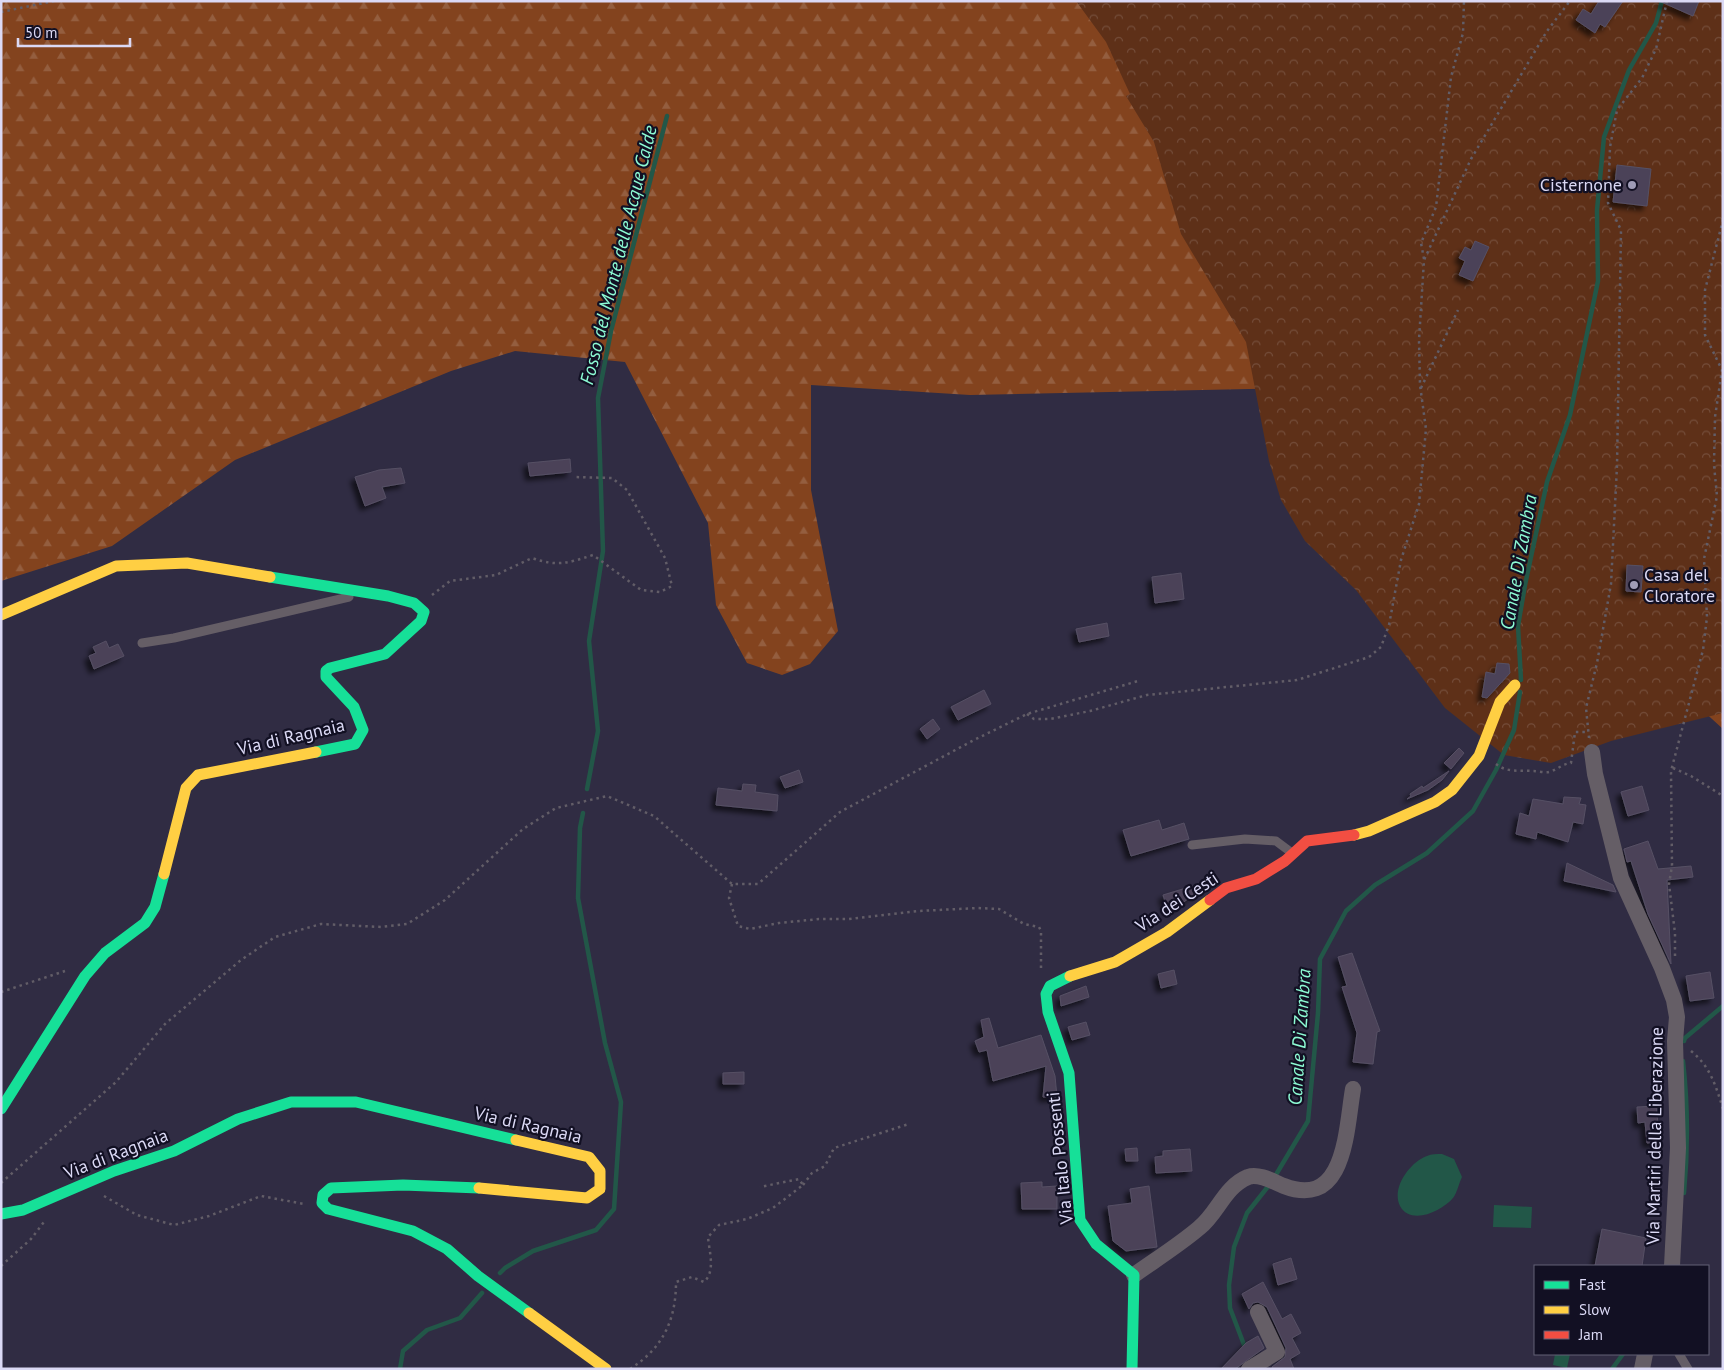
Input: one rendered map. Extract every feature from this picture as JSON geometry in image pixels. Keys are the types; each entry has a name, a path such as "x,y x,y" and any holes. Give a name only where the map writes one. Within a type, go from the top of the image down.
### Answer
{"street":[{"path":"1,615 116,566 187,563 367,593 414,603 424,612"},
{"name":"Via di Ragnaia","path":"1,1109 86,976 105,953 145,922 155,907 186,788 198,775 355,744 362,730 354,706 326,676 326,671 330,668 384,654 421,621 424,612"},
{"name":"Via dei Cesti","path":"1048,990 1065,978 1116,962 1167,932 1226,888 1256,879 1307,841 1348,836 1369,831 1435,802 1452,790 1478,756 1500,702 1515,685"},
{"name":"Via Martiri della Liberazione","path":"1592,752 1595,774 1621,878 1674,1000 1677,1017 1675,1041 1678,1148 1672,1265"},
{"name":"Via Italo Possenti","path":"1048,990 1048,1012 1069,1073 1080,1220 1085,1231 1098,1245 1134,1275"},
{"path":"1132,1369 1134,1275 1200,1227 1230,1188 1249,1177 1257,1175 1293,1190 1321,1188 1331,1180 1341,1162 1353,1089"},
{"name":"Via di Ragnaia","path":"1,1214 23,1210 114,1171 174,1151 238,1119 291,1102 356,1102 589,1157 600,1167 602,1178 600,1190 587,1198 493,1188 403,1185 344,1186 331,1188 323,1195 322,1203 328,1209"},
{"path":"328,1209 413,1231 448,1249 478,1276 606,1369"},
{"path":"1254,1366 1278,1352 1258,1312"},
{"path":"1642,1369 1645,1355"}],"lane":[{"path":"142,643 174,638 367,593"},
{"path":"1192,845 1245,839 1276,841 1292,853"},
{"path":"1680,1355 1688,1369"}],"path":[{"path":"1,12 54,1"},
{"path":"1027,714 1034,719 1050,719 1147,694 1297,680 1369,657 1381,647 1388,625 1401,560 1419,504 1426,429 1420,389 1419,340 1424,260 1421,243 1436,207 1442,141 1451,77 1463,33 1464,1"},
{"path":"1424,260 1471,159 1547,31 1570,1"},
{"path":"1592,752 1587,732 1586,708 1597,663 1611,584 1617,466 1621,230 1608,203 1610,147 1617,110 1642,78 1656,49 1667,1"},
{"path":"1675,962 1675,933 1669,884 1672,866 1673,768 1703,650 1707,617 1704,559 1717,496 1714,464 1716,416 1722,370 1705,336 1705,290 1723,220"},
{"path":"1420,389 1458,310"},
{"path":"424,612 434,592 450,582 496,575 532,558 547,563 564,564 593,555 641,590 660,592 672,586 665,558 627,490 612,478 573,477"},
{"path":"1,1183 116,1082 164,1024 241,960 261,946 275,937 321,924 381,927 407,924 445,900 523,829 556,808 606,796 654,816 732,884 758,884 840,812 1027,714 1138,681"},
{"path":"1496,765 1518,772 1528,770 1549,772 1564,764 1571,763 1575,732 1587,732"},
{"path":"1673,768 1723,796"},
{"path":"732,884 729,898 738,926 750,929 779,923 819,919 849,919 919,911 978,908 999,909 1024,924 1038,927 1041,931 1041,972 1048,990"},
{"path":"1,992 66,970 86,976"},
{"path":"1675,1041 1703,1062 1712,1076 1723,1109"},
{"path":"630,1369 647,1358 668,1329 676,1302 676,1282 692,1278 704,1282 709,1277 711,1269 708,1237 719,1225 747,1219 773,1208 803,1185 812,1173 825,1166 834,1148 909,1124"},
{"path":"760,1187 799,1178 803,1185"},
{"path":"83,1184 137,1215 174,1225 209,1216 261,1196 328,1209"},
{"path":"1,1266 31,1239 48,1218"}],"green space":[{"path":"1,1 1723,1 1723,729 1348,387 970,395 811,385 811,490 838,631 810,664 782,675 747,663 716,605 708,523 625,362 515,351 451,371 235,460 112,546 1,581"},
{"path":"1076,1 1723,1 1723,713 1611,741 1551,763 1504,755 1445,708 1356,590 1305,541 1281,500 1269,461 1246,342 1181,234 1154,142 1126,96 1130,94 1106,42"}],"shaded area":[{"path":"1442,1154 1454,1159 1462,1177 1454,1196 1442,1208 1434,1212 1419,1216 1405,1212 1400,1206 1398,1199 1398,1191 1404,1176 1421,1159 1430,1155"},
{"path":"1494,1205 1532,1207 1531,1228 1493,1227"},
{"path":"1555,1355 1570,1355 1567,1368 1553,1365"}],"building":[{"path":"1599,1 1623,1 1605,27 1600,24 1595,33 1576,20 1583,9 1591,14"},
{"path":"1659,1 1699,1 1693,16"},
{"name":"Cisternone","path":"1617,165 1651,169 1647,206 1613,202"},
{"path":"1475,241 1489,247 1473,281 1459,275 1465,261 1459,258 1465,247 1471,250"},
{"path":"570,459 571,472 530,476 528,463"},
{"path":"401,468 405,483 382,487 386,498 365,506 355,477 379,470"},
{"name":"Casa del Cloratore","path":"1627,565 1643,566 1641,592 1626,591"},
{"path":"1181,573 1184,599 1155,603 1152,577"},
{"path":"1107,623 1109,636 1079,642 1076,629"},
{"path":"106,641 109,648 118,644 124,656 94,669 89,656 96,653 93,647"},
{"path":"1497,663 1509,664 1510,673 1487,698 1482,697 1486,672 1495,674"},
{"path":"984,690 991,704 958,720 951,707"},
{"path":"933,719 940,729 927,739 920,729"},
{"path":"1459,748 1464,753 1451,769 1444,763"},
{"path":"799,770 803,782 785,788 780,777"},
{"path":"1449,771 1442,780 1428,790 1407,799 1411,796 1410,794 1422,786 1423,788"},
{"path":"743,784 756,785 755,792 778,795 777,811 716,805 718,788 742,791"},
{"path":"1642,786 1649,810 1628,816 1621,792"},
{"path":"1564,797 1581,798 1579,804 1586,805 1583,824 1573,822 1568,842 1537,832 1536,839 1516,834 1520,813 1529,816 1533,799 1563,804"},
{"path":"1159,820 1162,830 1184,823 1189,839 1131,856 1123,830"},
{"path":"1648,841 1658,869 1691,866 1693,877 1667,880 1671,964 1648,914 1631,861 1627,862 1624,849"},
{"path":"1567,863 1613,885 1616,892 1564,881"},
{"path":"1196,885 1198,891 1176,908 1168,911 1163,895"},
{"path":"1352,953 1380,1031 1377,1032 1373,1064 1353,1062 1357,1033 1342,987 1347,986 1338,957"},
{"path":"1174,970 1177,984 1161,988 1158,974"},
{"path":"1710,972 1714,998 1690,1001 1686,976"},
{"path":"1086,986 1089,997 1061,1006 1060,996"},
{"path":"989,1018 998,1048 1041,1035 1055,1076 1057,1097 1043,1097 1046,1066 993,1081 987,1050 979,1052 975,1041 984,1037 981,1020"},
{"path":"1086,1022 1090,1035 1072,1040 1068,1027"},
{"path":"744,1072 744,1084 723,1084 723,1073"},
{"path":"1656,1106 1660,1142 1647,1143 1645,1122 1638,1123 1637,1107"},
{"path":"1137,1148 1138,1161 1126,1161 1125,1149"},
{"path":"1190,1149 1192,1171 1156,1173 1155,1157 1163,1156 1163,1151"},
{"path":"1042,1182 1042,1187 1057,1186 1057,1209 1022,1209 1021,1183"},
{"path":"1149,1186 1157,1247 1126,1251 1113,1241 1108,1206 1132,1203 1130,1189"},
{"path":"1602,1229 1646,1238 1642,1265 1595,1265"},
{"path":"1291,1258 1297,1279 1278,1285 1273,1264"},
{"path":"1263,1282 1282,1319 1291,1314 1301,1333 1292,1338 1300,1353 1290,1359 1294,1369 1273,1369 1272,1367 1285,1357 1286,1348 1267,1307 1258,1302 1253,1303 1249,1309 1242,1294"},
{"path":"1258,1336 1264,1348 1235,1369 1221,1369 1246,1343"}],"waterway":[{"name":"Canale Di Zambra","path":"1521,680 1518,626 1525,585 1547,482 1570,415 1598,281 1597,210 1604,137 1629,70 1656,23 1662,1"},
{"name":"Fosso del Monte delle Acque Calde","path":"587,789 598,731 589,641 603,551 598,398 611,331 667,116"},
{"name":"Canale Di Zambra","path":"1274,1178 1308,1121 1318,1013 1320,959 1346,911 1375,885 1427,853 1473,811 1496,770 1514,730 1520,692"},
{"name":"Fosso del Monte delle Acque Calde","path":"500,1273 533,1251 596,1230 614,1209 621,1102 605,1043 578,898 580,828 583,813"},
{"path":"1684,1041 1685,1038 1723,1006"},
{"path":"1683,1061 1687,1127 1684,1193"},
{"name":"Canale Di Zambra","path":"1246,1350 1230,1308 1229,1285 1234,1247 1247,1213 1270,1184"},
{"name":"Fosso del Monte delle Acque Calde","path":"400,1369 403,1351 427,1330 460,1318 482,1293"},
{"path":"1612,1369 1622,1355"}],"traffic: fast":[{"path":"270,577 388,596 414,603 424,612 421,621 385,654 330,668 326,671 326,677 354,707 363,730 355,744 316,752"},
{"path":"1,1109 85,976 105,953 145,923 155,907 164,874"},
{"path":"1070,976 1050,986 1046,994 1048,1012 1069,1073 1080,1220 1096,1244 1134,1275 1132,1369"},
{"path":"1,1214 23,1210 114,1171 174,1151 238,1119 291,1102 356,1102 516,1140"},
{"path":"479,1188 403,1185 331,1188 323,1195 322,1203 328,1209 413,1231 447,1249 478,1276 529,1313"}],"traffic: slow":[{"path":"1,615 116,566 187,563 270,577"},
{"path":"1354,835 1369,831 1435,802 1452,790 1479,756 1500,702 1515,685"},
{"path":"164,874 186,788 198,775 316,752"},
{"path":"1070,976 1115,962 1167,932 1210,900"},
{"path":"479,1188 587,1198 600,1189 600,1171 589,1157 516,1140"},
{"path":"529,1313 606,1369"}],"traffic: jam":[{"path":"1210,900 1226,888 1256,879 1285,861 1307,841 1354,835"}],"place":[{"name":"Cisternone","path":"1632,185"},
{"name":"Casa del Cloratore","path":"1634,585"}]}
